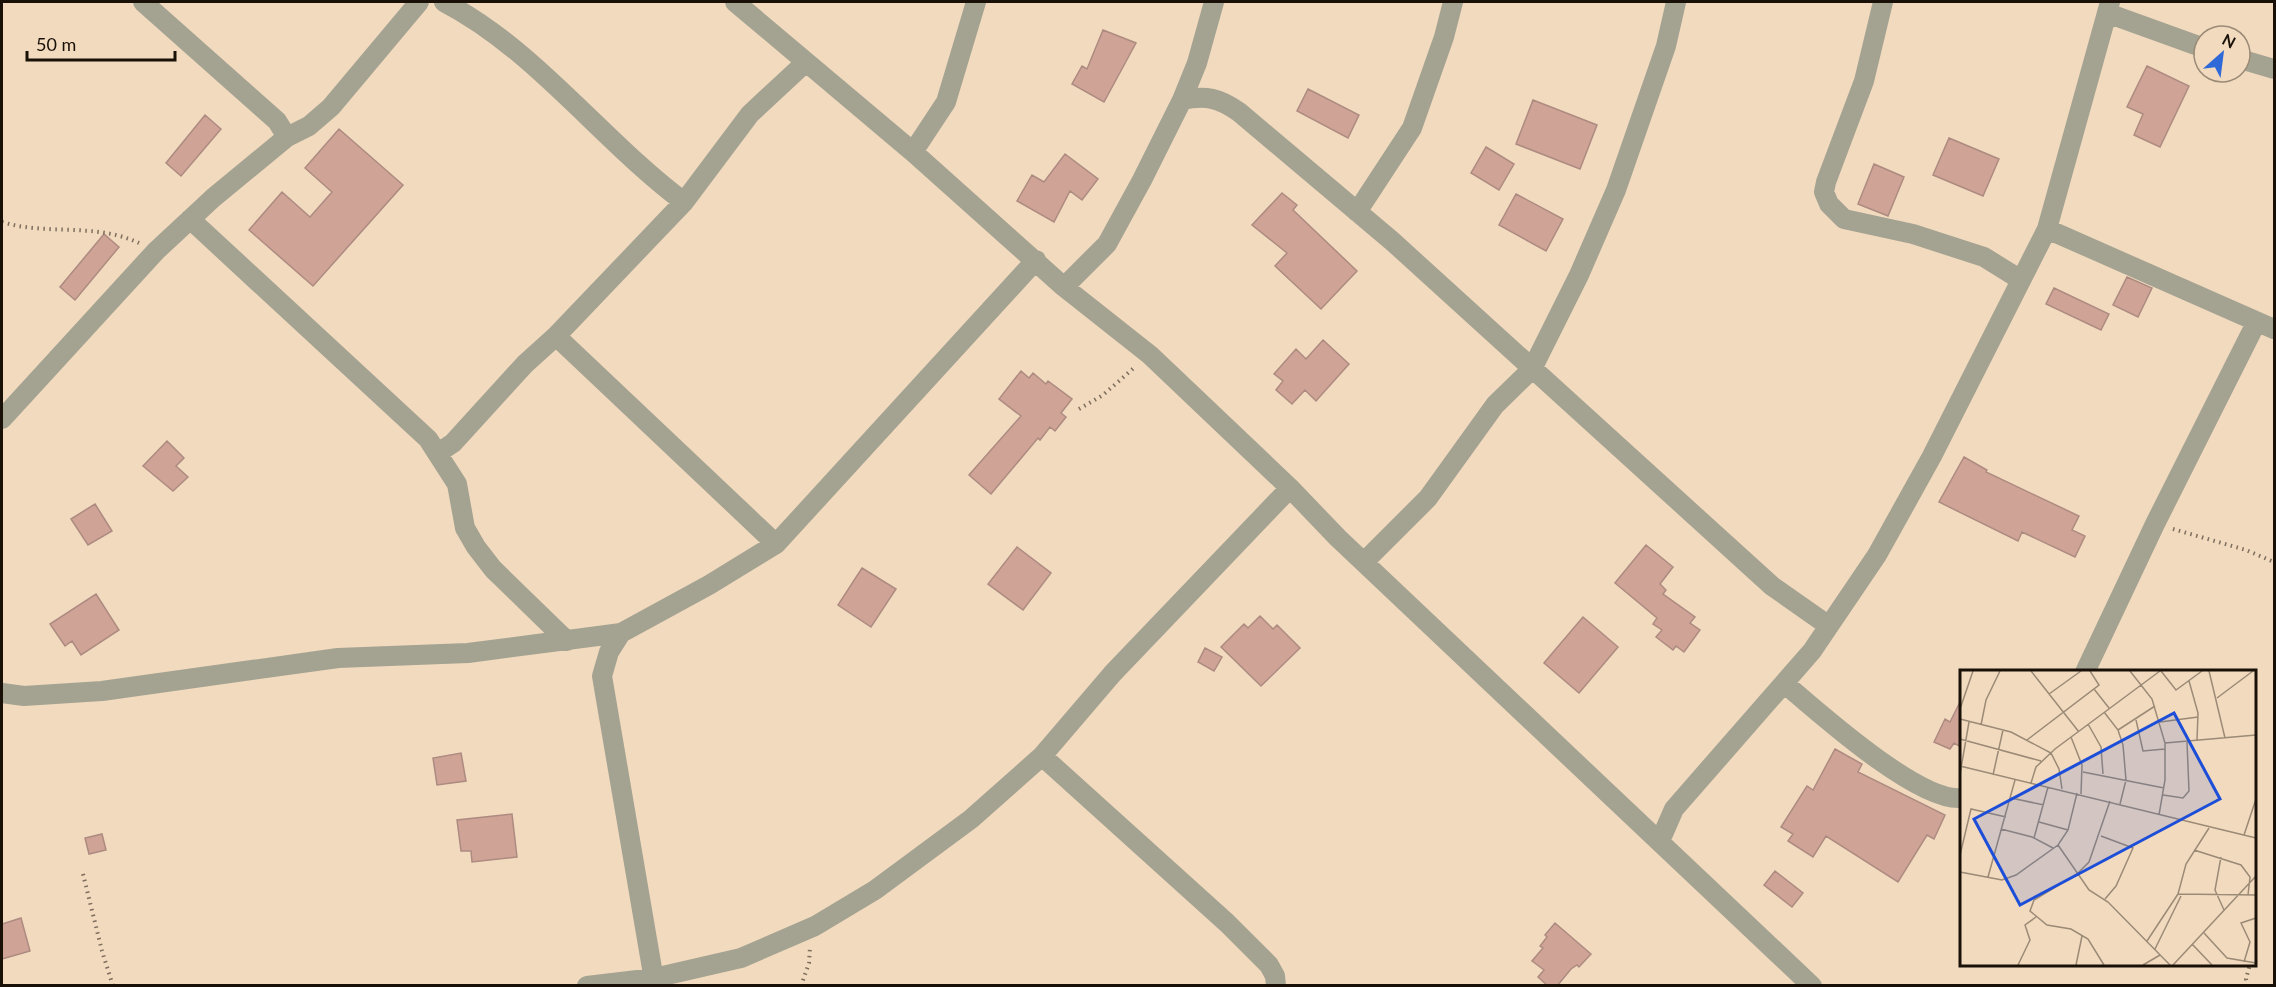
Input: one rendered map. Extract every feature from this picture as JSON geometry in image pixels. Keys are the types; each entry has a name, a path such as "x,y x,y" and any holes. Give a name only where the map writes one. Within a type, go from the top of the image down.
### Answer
{"street":[{"path":"143,2 277,121 287,137"},
{"path":"2,419 156,251 190,219 287,137 309,126 331,107 418,2"},
{"path":"444,2 472,16 509,45 655,181 684,202"},
{"path":"735,2 913,152 1064,286 1150,356 1812,986"},
{"path":"913,152 946,102 976,2"},
{"path":"1064,286 1107,244 1182,100 1207,34 1214,2"},
{"path":"1357,212 1412,128 1444,37 1452,2"},
{"path":"1364,562 1428,498 1496,405 1532,369 1579,276 1616,190 1666,46 1676,2"},
{"path":"1883,2 1864,81 1826,182 1824,192 1828,204 1844,219 1913,234 1984,257 2021,280"},
{"path":"1660,841 1674,809 1812,651 1877,555 1932,456 2047,229 2109,7 2192,43"},
{"path":"438,453 453,443 525,364 556,336 684,202 750,114 806,62"},
{"path":"2252,63 2274,69"},
{"path":"1182,100 1205,96 1220,99 1357,212 1772,586 1829,626"},
{"path":"190,219 410,421 438,453 457,484 465,528 476,547 492,569 567,641"},
{"path":"2047,229 2198,294 2265,326 2155,524 2086,670"},
{"path":"2,693 24,696 102,691 338,658 468,653 621,633 709,585 776,544 1036,260"},
{"path":"556,336 776,544"},
{"path":"587,986 654,982 741,958 815,926 875,890 971,819 1042,756 1113,673 1290,488"},
{"path":"621,633 609,652 602,676 654,982"},
{"path":"1784,683 1848,736 1920,787 1953,798 1960,798"},
{"path":"1042,756 1227,923 1269,965 1275,976 1276,986"}],"path":[{"path":"2,222 47,230 103,230 126,237 156,251"},
{"path":"1079,409 1103,395 1150,356"},
{"path":"2155,524 2246,550 2274,562"},
{"path":"83,874 113,986"},
{"path":"801,986 809,963 815,926"},
{"path":"2246,986 2249,966"}],"building":[{"path":"1103,30 1136,43 1104,102 1072,84 1082,66 1087,69"},
{"path":"2147,66 2189,86 2160,147 2134,135 2143,114 2127,107"},
{"path":"1308,89 1359,115 1348,138 1297,111"},
{"path":"1533,100 1597,125 1580,169 1516,144"},
{"path":"205,115 221,129 181,176 166,163"},
{"path":"339,129 403,185 313,286 249,230 282,192 310,217 332,192 305,168"},
{"path":"1949,138 1999,159 1983,196 1933,175"},
{"path":"1486,147 1514,164 1499,190 1471,173"},
{"path":"1065,154 1098,179 1082,200 1070,191 1054,222 1017,201 1032,175 1044,182"},
{"path":"1874,164 1904,177 1888,216 1858,204"},
{"path":"1282,193 1297,205 1293,210 1357,271 1321,309 1275,266 1287,253 1252,225"},
{"path":"1516,194 1563,219 1546,251 1499,225"},
{"path":"104,234 119,247 75,300 60,287"},
{"path":"2127,277 2152,288 2138,317 2113,305"},
{"path":"2054,288 2109,314 2101,330 2046,304"},
{"path":"1323,340 1349,364 1316,401 1305,390 1292,404 1276,390 1283,381 1274,374 1296,349 1306,359"},
{"path":"1021,371 1029,378 1033,373 1046,384 1048,381 1072,399 1061,413 1066,417 1055,431 1050,427 1040,440 1038,438 991,494 969,475 1021,416 999,399"},
{"path":"167,441 184,458 176,466 188,477 173,491 143,466"},
{"path":"1964,457 1987,470 1986,472 2079,516 2072,530 2085,536 2075,557 2022,532 2018,541 1939,502"},
{"path":"95,504 112,531 88,545 71,519"},
{"path":"1646,545 1673,567 1660,584 1666,590 1663,594 1695,617 1690,623 1700,630 1684,652 1676,646 1673,650 1656,637 1662,630 1653,624 1657,618 1615,583"},
{"path":"1017,547 1051,573 1023,610 988,584"},
{"path":"862,568 896,589 871,627 838,605"},
{"path":"96,594 119,630 81,655 72,641 65,646 50,624"},
{"path":"1260,616 1273,629 1277,625 1300,648 1261,686 1221,647 1244,624 1248,628"},
{"path":"1583,617 1618,647 1579,693 1544,663"},
{"path":"1205,648 1222,657 1214,671 1198,662"},
{"path":"1960,702 1960,746 1954,743 1950,749 1934,742 1945,719 1950,722"},
{"path":"1835,749 1862,764 1858,772 1945,815 1934,839 1927,835 1898,882 1826,836 1813,857 1788,841 1793,834 1781,827 1807,786 1813,790"},
{"path":"461,753 466,781 437,785 433,758"},
{"path":"512,814 517,857 472,862 471,851 461,851 457,820"},
{"path":"102,834 106,850 89,854 85,838"},
{"path":"1775,871 1803,893 1792,907 1764,885"},
{"path":"21,918 30,951 2,959 2,924"},
{"path":"1555,923 1591,954 1579,967 1577,965 1571,969 1557,986 1548,986 1538,977 1544,970 1532,961 1543,948 1540,946 1547,937 1545,935"}]}
